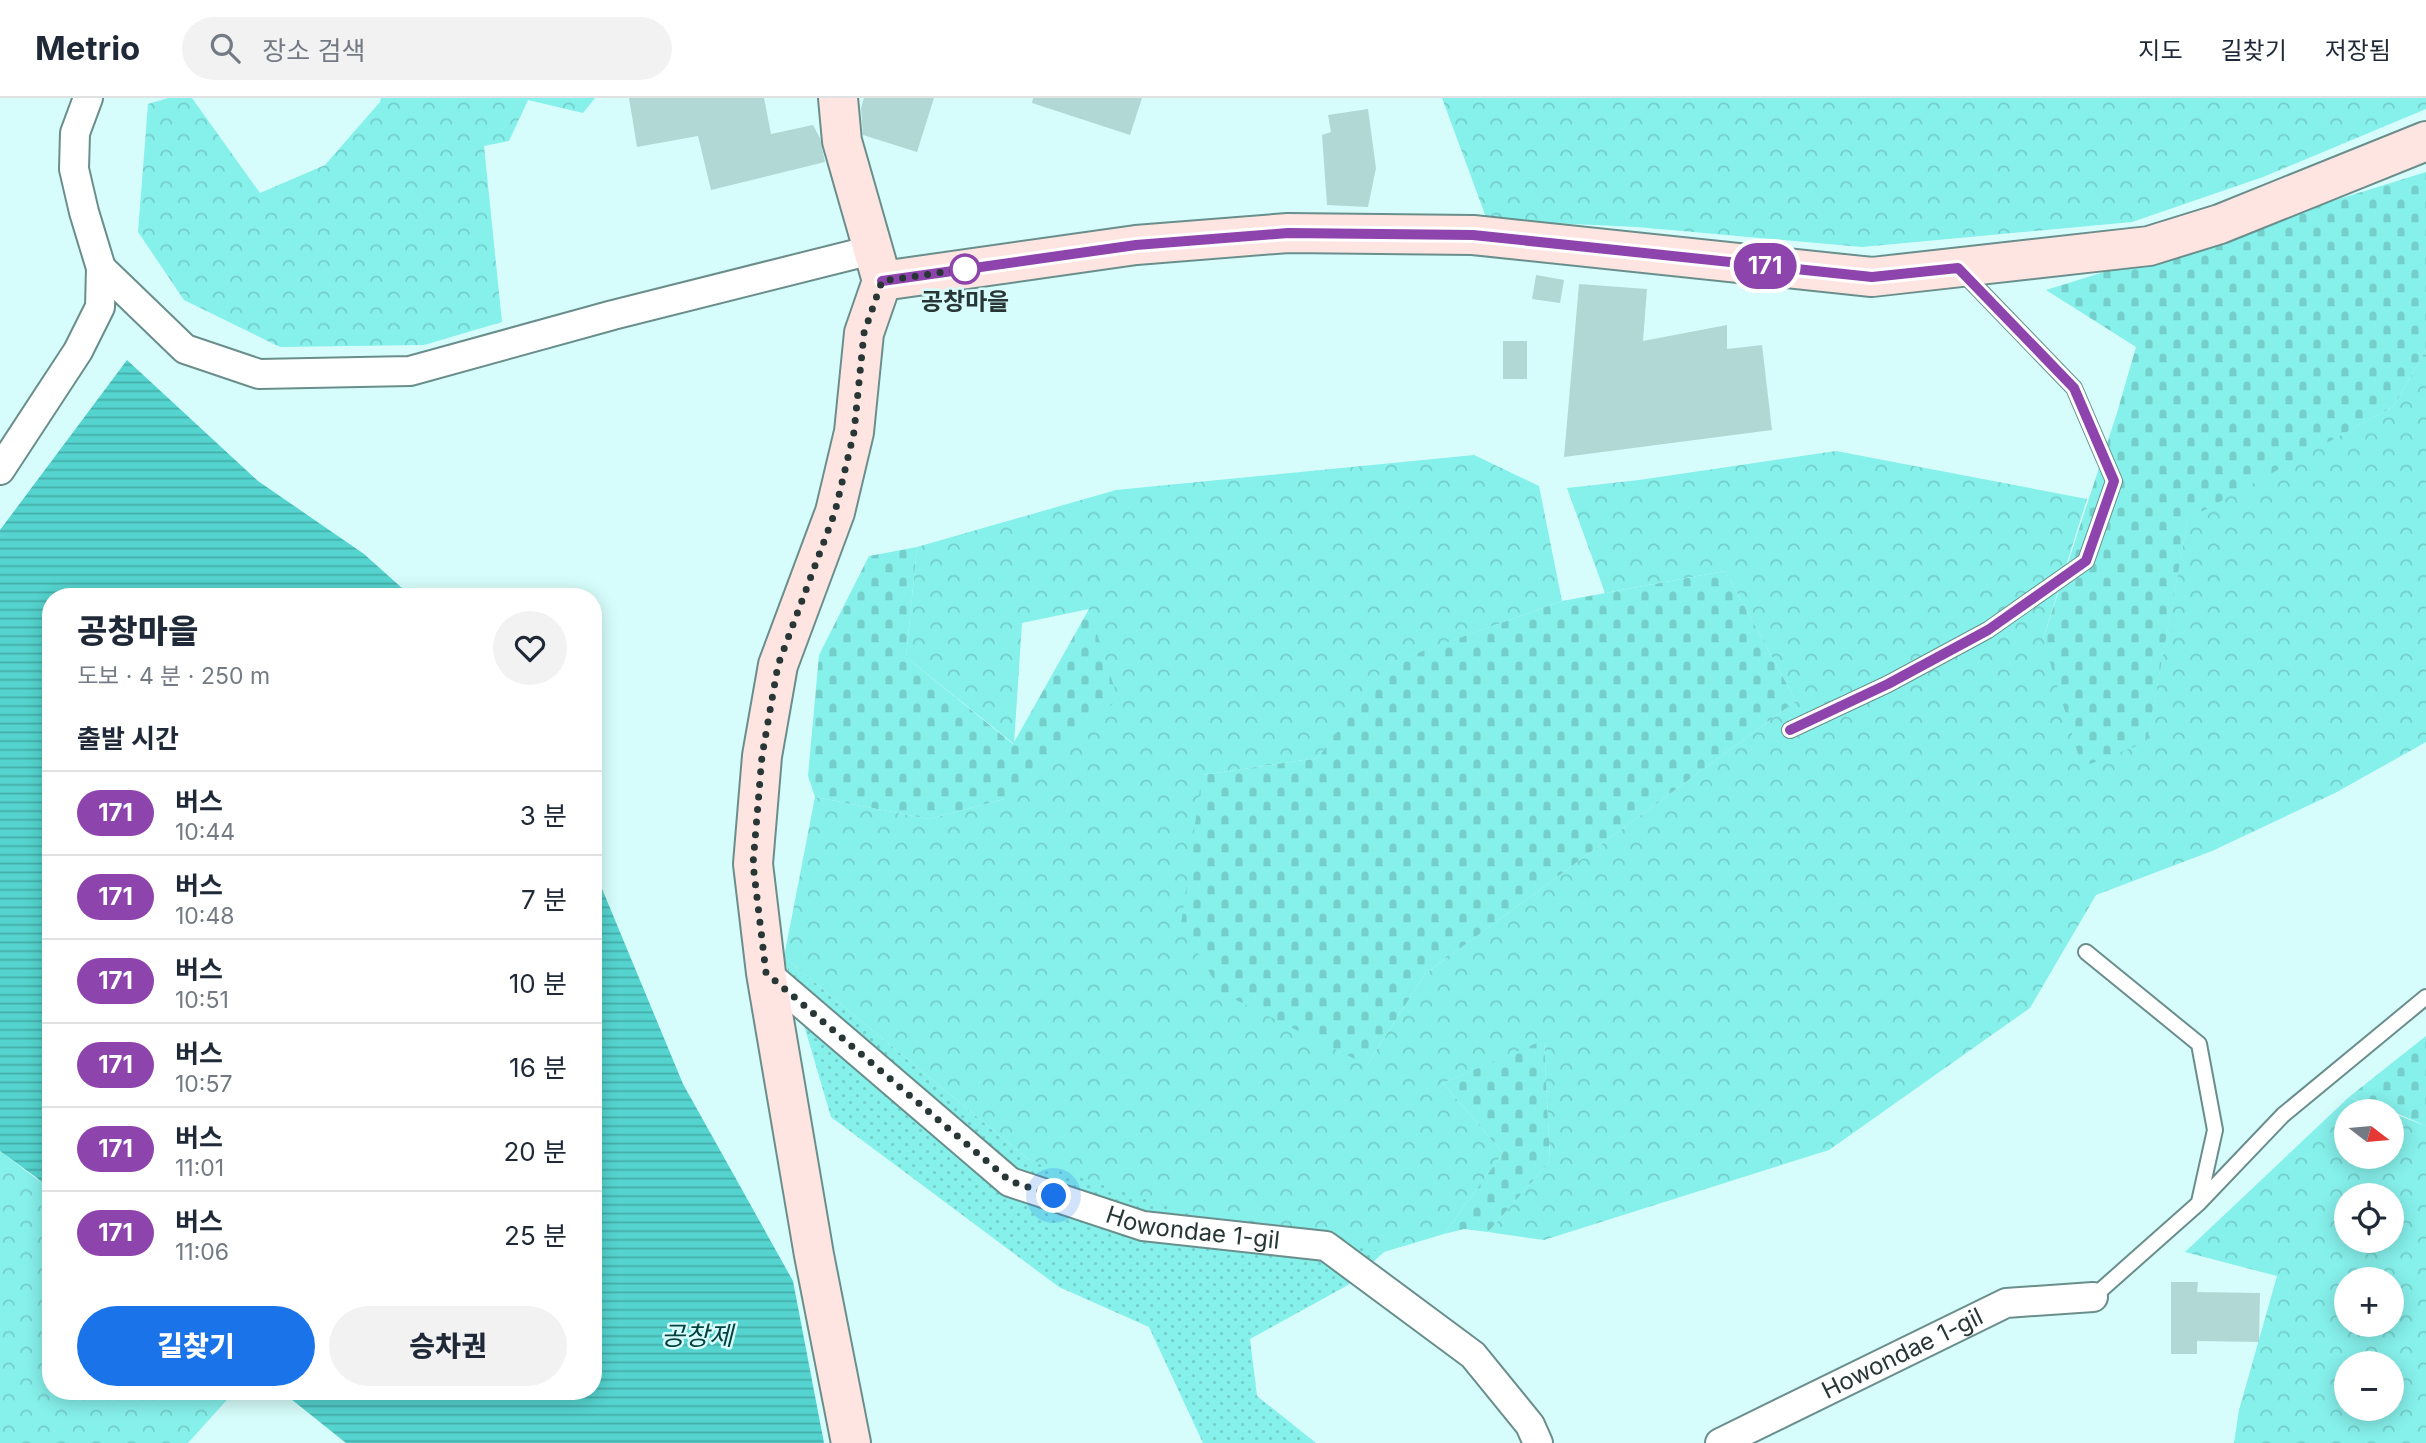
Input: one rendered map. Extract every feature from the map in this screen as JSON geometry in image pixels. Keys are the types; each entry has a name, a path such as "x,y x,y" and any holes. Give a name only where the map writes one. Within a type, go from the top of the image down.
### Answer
{"street":[{"path":"0,470 78,351 100,307 102,268 74,170 75,132 88,98"},
{"path":"838,98 842,141 877,265 864,333 854,432 835,512 778,665 762,756 753,864 766,973 814,1255 851,1443"},
{"path":"102,268 185,349 259,374 410,371 612,315 877,265 1288,233 1473,235 1872,277 1958,268 2149,246 2255,211 2426,141"},
{"name":"Howondae 1-gil","path":"766,973 1010,1181 1143,1226 1326,1246 1473,1355 1530,1425 1538,1443"},
{"name":"Howondae 1-gil","path":"1720,1443 2006,1303 2093,1297"}],"lane":[{"path":"1790,730 1888,684 1988,630 2086,561 2114,481 2074,388 1958,268"},
{"path":"2086,952 2199,1044 2215,1130 2199,1203"},
{"path":"2093,1297 2199,1203 2283,1115 2426,997"}],"green space":[{"path":"168,98 192,98 260,193 325,165 381,98 595,98 583,113 528,100 509,141 484,146 502,322 424,345 280,347 184,300 138,232 148,104"},
{"path":"1442,98 2426,98 2426,109 2263,177 2132,222 1862,247 1637,227 1487,220"},
{"path":"2426,172 2426,349 2394,406 2188,519 2147,742 2082,767 2043,639 2136,347 2046,290"},
{"path":"2426,349 2426,742 2335,793 2212,851 2096,895 2030,1008 1829,1150 1544,1240 1488,1232 1550,1161 1544,1041 1443,1083 1503,1153 1444,1234 1384,1252 1194,1215 1028,1159 784,957 815,797 929,819 1004,799 1089,609 1022,623 1014,744 906,657 917,547 1116,490 1474,455 1539,486 1562,601 1388,664 1318,758 1202,775 1367,1065 1425,974 1796,701 1725,571 1605,593 1567,488 1836,451 2087,499 2043,639 2147,741 2188,518 2394,406"},
{"path":"917,547 906,657 1013,744 1089,609 1118,699 1004,799 929,819 815,797 808,776 819,655 869,556"},
{"path":"1725,571 1796,701 1425,974 1367,1065 1222,993 1181,925 1202,775 1318,758 1387,664 1562,601"},
{"path":"784,957 1028,1159 1384,1252 1348,1285 1250,1339 1257,1396 1316,1443 1203,1443 1149,1327 1059,1287 831,1117"},
{"path":"2426,1036 2426,1126 2404,1116 2404,1099 2349,1097"},
{"path":"1544,1040 1550,1161 1488,1232 1464,1229 1444,1234 1503,1153 1443,1083"},
{"path":"2334,1111 2334,1169 2404,1169 2404,1118 2426,1126 2426,1443 2234,1443 2239,1410 2277,1276 2185,1252"},
{"path":"0,1151 42,1183 42,1400 227,1400 188,1443 0,1443"}],"water":[{"path":"127,360 258,481 364,554 402,588 42,588 42,1183 0,1151 0,530"},
{"name":"공창제","path":"602,889 683,1084 793,1281 824,1443 346,1443 292,1400 602,1400"}],"building":[{"path":"629,98 764,98 771,134 813,125 820,138 825,162 711,190 698,136 637,147"},
{"path":"864,98 934,98 917,152 863,135 861,108"},
{"path":"1033,98 1142,98 1130,135 1032,103"},
{"path":"1368,109 1376,168 1368,207 1327,205 1322,135 1331,132 1328,115"},
{"path":"1536,275 1564,280 1560,303 1532,299"},
{"path":"1579,284 1647,289 1643,341 1727,325 1727,349 1762,345 1772,430 1564,457"},
{"path":"1503,341 1527,341 1527,379 1503,379"},
{"path":"2171,1282 2198,1282 2197,1292 2260,1293 2259,1342 2197,1341 2197,1354 2171,1354"}],"bus line":[{"name":"171","path":"882,281 1136,245 1288,233 1473,235 1872,277 1958,268 2074,388 2114,481 2086,561 1988,630 1888,684 1790,730"}],"place":[{"name":"공창마을","path":"965,269"}],"route":[{"path":"965,269 882,281 864,333 854,432 835,512 778,665 762,756 753,864 766,973 1010,1181 1054,1196"}]}
